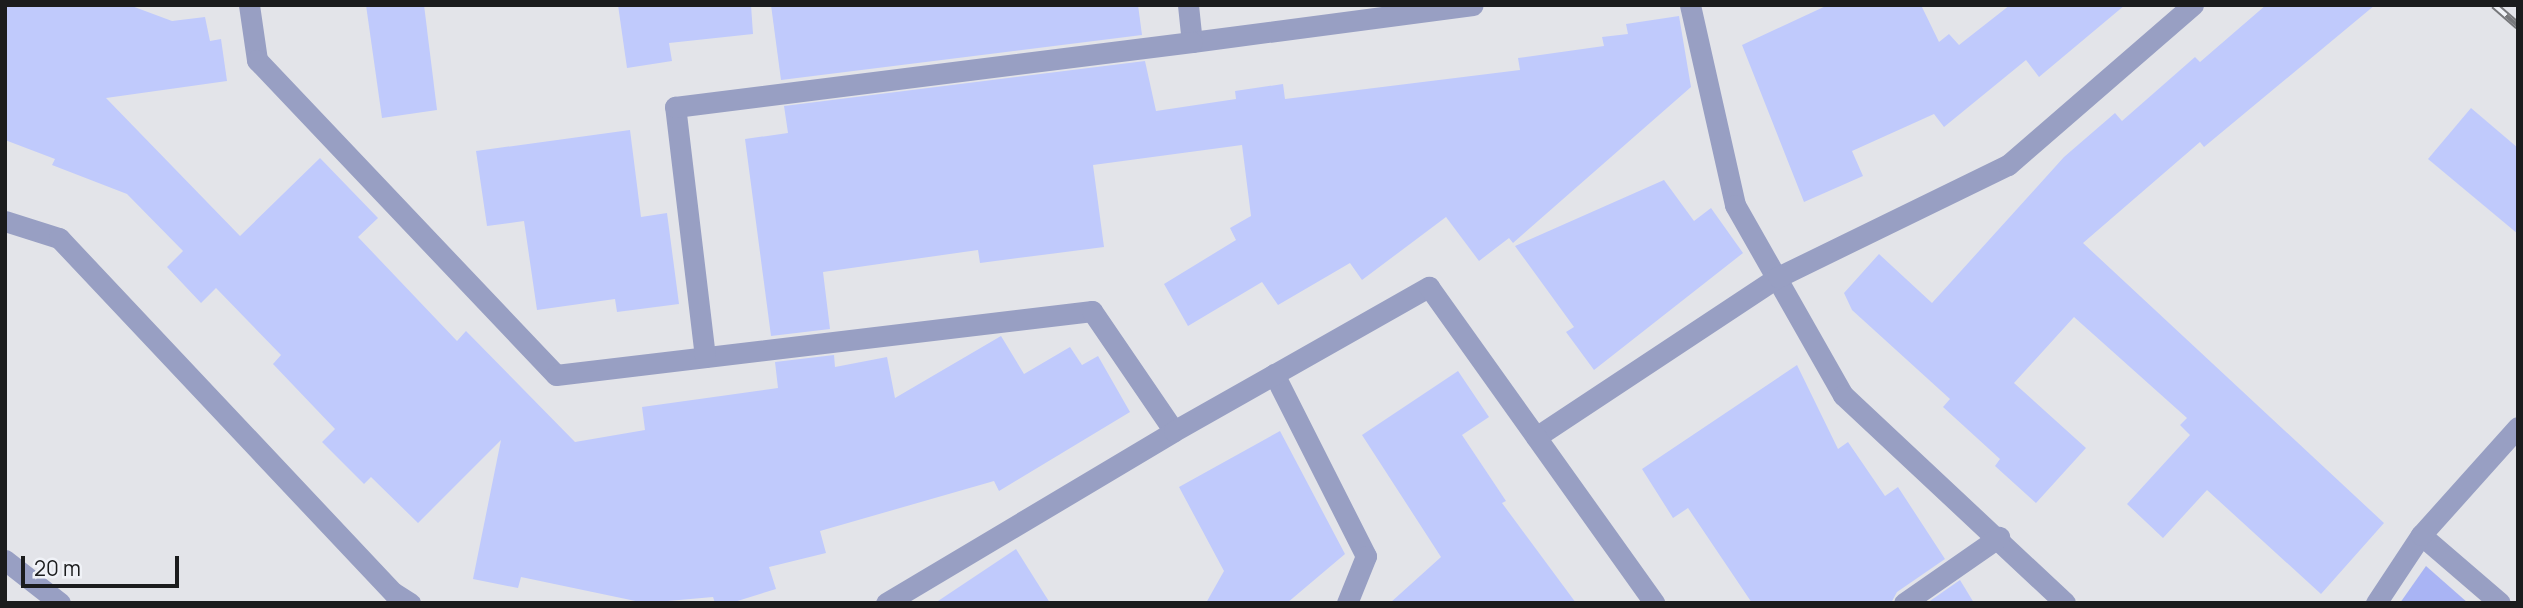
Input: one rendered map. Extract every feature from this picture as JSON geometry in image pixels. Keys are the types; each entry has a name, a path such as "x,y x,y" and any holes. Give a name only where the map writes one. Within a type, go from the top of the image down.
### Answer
{"street":[{"path":"249,5 257,60 555,375 1092,311 1174,431"},
{"path":"1188,5 1192,42"},
{"path":"705,357 675,107 1473,5"},
{"path":"1690,5 1735,205 1843,395 1999,537 2065,603"},
{"path":"1536,438 1778,277 2008,165 2193,5"},
{"path":"5,221 59,238 394,593 410,603"},
{"path":"886,603 1174,431 1429,287 1654,603"},
{"path":"1274,374 1366,556 1347,603"},
{"path":"2376,603 2421,535 2518,427"},
{"path":"2421,535 2500,603"},
{"path":"1904,603 1999,537"},
{"path":"5,560 60,603"}],"shaded area":[{"path":"2426,566 2468,603 2400,603"}],"building":[{"path":"5,5 129,5 172,21 205,17 210,41 221,39 227,81 106,98 240,236 320,158 378,218 358,237 457,341 466,331 575,442 645,430 642,407 778,388 775,362 834,355 835,367 887,357 895,398 1001,336 1024,374 1070,347 1082,365 1098,356 1130,412 999,491 994,481 820,531 826,553 769,567 776,589 731,603 715,603 713,597 645,603 521,577 518,588 473,579 501,440 418,523 371,477 364,484 322,442 335,429 273,364 281,355 216,288 201,303 167,267 183,251 127,194 52,165 55,159 5,140"},
{"path":"366,5 424,5 437,110 382,118"},
{"path":"618,5 751,5 753,34 669,43 672,61 627,68"},
{"path":"771,5 1138,5 1142,35 781,80"},
{"path":"1828,5 1921,5 1939,42 1949,34 1959,45 2010,5 2125,5 2039,77 2026,60 1944,127 1934,114 1852,151 1863,176 1804,202 1742,45"},
{"path":"2266,5 2375,5 2204,147 2200,142 2083,243 2384,523 2321,594 2207,490 2163,538 2127,504 2190,435 2180,425 2187,418 2074,317 2014,383 2086,448 2036,503 1995,466 2000,459 1943,407 1950,399 1852,310 1844,293 1879,254 1932,303 2064,157 2115,113 2122,121 2195,57 2200,62"},
{"path":"1679,16 1691,87 1513,243 1509,238 1479,261 1446,217 1362,280 1350,263 1278,305 1262,282 1188,326 1164,284 1236,240 1230,228 1251,216 1242,145 1093,165 1104,247 980,263 978,250 823,272 830,329 771,336 745,139 788,133 784,106 1145,61 1156,111 1236,99 1235,91 1283,84 1285,99 1520,70 1518,58 1604,46 1602,37 1628,34 1626,24"},
{"path":"2471,108 2518,148 2518,234 2428,159"},
{"path":"630,130 641,217 667,213 679,304 617,312 615,299 537,310 524,221 487,226 476,151"},
{"path":"1664,180 1694,221 1711,208 1743,253 1594,370 1566,332 1574,327 1515,246"},
{"path":"1797,365 1838,449 1848,442 1885,496 1898,487 1945,559 1897,592 1891,603 1752,603 1688,508 1673,518 1642,469"},
{"path":"1458,371 1489,417 1462,435 1506,501 1502,503 1576,603 1390,603 1441,557 1362,435"},
{"path":"1280,431 1345,554 1287,603 1206,603 1224,571 1179,487"},
{"path":"1016,549 1050,603 935,603"},
{"path":"1960,580 1974,603 1927,603"}],"railway":[{"path":"2494,5 2518,26"}]}
